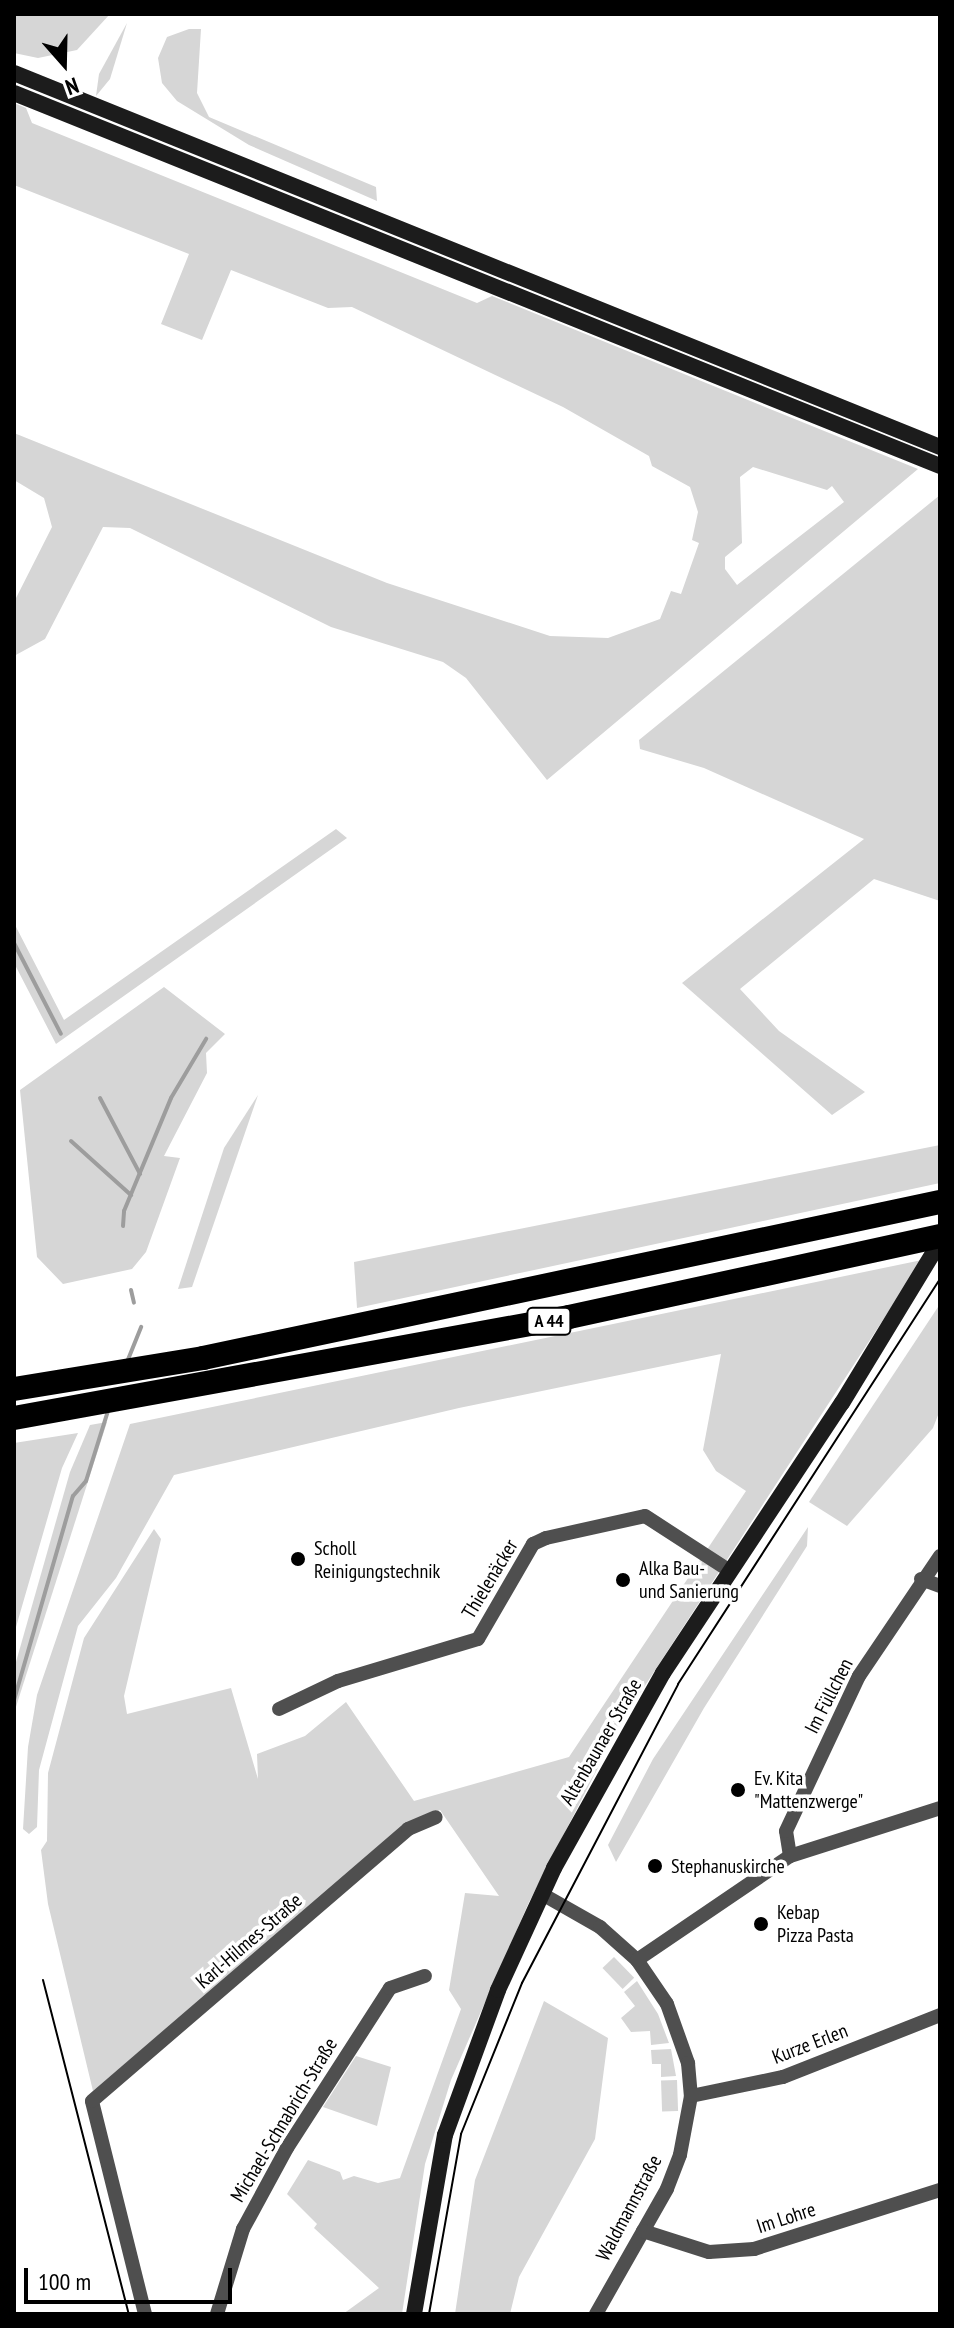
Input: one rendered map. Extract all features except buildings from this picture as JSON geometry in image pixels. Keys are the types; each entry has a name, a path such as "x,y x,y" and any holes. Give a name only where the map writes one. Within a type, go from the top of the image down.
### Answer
{"highway":[{"name":"A 44","path":"14,1389 203,1358 930,1204"},
{"name":"A 44","path":"14,1418 569,1317 940,1236"}],"main road":[{"path":"14,73 940,447"},
{"path":"14,93 940,466"},
{"name":"Altenbaunaer Straße","path":"414,2314 445,2135 492,2004 542,1894 624,1737 842,1403 940,1242"}],"street":[{"name":"Thielenäcker","path":"279,1709 338,1681 478,1639 533,1544 546,1538 634,1514 645,1516 730,1571"},
{"name":"Im Füllchen","path":"790,1856 786,1831 859,1676 921,1579 940,1556"},
{"path":"921,1579 940,1586"},
{"path":"637,1960 790,1856 940,1808"},
{"name":"Karl-Hilmes-Straße","path":"145,2314 92,2101 408,1829 436,1817"},
{"name":"Waldmannstraße","path":"542,1894 600,1927 637,1960 680,2034 691,2096 680,2155 643,2231 596,2314"},
{"name":"Michael-Schnabrich-Straße","path":"217,2314 243,2229 294,2137 390,1988 425,1976"},
{"name":"Kurze Erlen","path":"691,2096 783,2077 940,2015"},
{"name":"Im Lohre","path":"643,2231 709,2252 754,2249 940,2190"}],"shaded area":[{"path":"14,14 110,14 77,50 38,58 14,53"},
{"path":"127,23 110,79 96,96 99,74"},
{"path":"189,29 201,29 197,93 209,117 376,187 377,201 249,145 177,101 162,83 158,58 167,37"},
{"path":"14,103 26,108 32,123 477,303 492,296 918,469 547,780 466,678 443,662 331,627 130,528 103,527 45,639 14,656 14,602 52,527 44,498 14,480 14,433 387,583 550,636 608,638 660,619 671,591 681,594 699,543 692,540 698,512 690,487 652,466 649,456 563,407 352,307 328,308 231,270 202,340 161,324 189,254 14,185","holes":["753,467 827,490 832,486 844,502 737,585 725,569 725,557 742,543 740,477"]},
{"path":"940,495 940,901 874,879 740,989 779,1031 865,1092 832,1115 682,983 864,839 704,768 640,749 639,740"},
{"path":"336,829 347,838 56,1044 14,963 14,923 64,1020"},
{"path":"164,987 225,1034 206,1053 207,1073 164,1156 180,1158 146,1252 132,1269 63,1284 37,1257 20,1090"},
{"path":"258,1095 192,1287 178,1289 224,1148"},
{"path":"940,1145 940,1183 357,1308 354,1262"},
{"path":"922,1260 622,1721 529,1902 451,2080 425,2164 402,2314 343,2314 379,2288 314,2228 317,2224 287,2194 308,2160 340,2172 343,2180 354,2176 378,2183 400,2178 461,2009 449,1990 465,1893 499,1896 440,1810 404,1826 93,2091 48,1904 41,1850 47,1841 48,1773 84,1638 154,1529 161,1539 124,1696 127,1714 231,1688 258,1779 257,1754 305,1736 346,1702 414,1801 569,1757 746,1491 716,1471 703,1450 721,1354 459,1408 174,1475 116,1578 78,1626 39,1770 37,1827 29,1834 23,1829 28,1747 37,1695 130,1424"},
{"path":"940,1304 940,1410 933,1428 847,1526 809,1502"},
{"path":"107,1422 14,1713 14,1669 70,1472 90,1425"},
{"path":"78,1433 62,1468 14,1634 14,1443"},
{"path":"808,1527 807,1546 704,1708 616,1862 608,1845 653,1759"},
{"path":"614,1957 634,1978 623,1989 602,1968"},
{"path":"637,1981 658,2014 669,2043 651,2045 650,2031 631,2032 621,2018 635,2006 624,1992"},
{"path":"544,2001 608,2038 595,2139 519,2277 510,2314 455,2314 475,2180"},
{"path":"671,2049 676,2076 661,2077 661,2064 652,2064 651,2050"},
{"path":"356,2056 391,2067 377,2126 323,2107"},
{"path":"677,2080 678,2111 662,2112 661,2081"}],"waterway":[{"path":"14,943 61,1034"},
{"path":"123,1226 124,1211 171,1098 206,1039"},
{"path":"100,1098 140,1174"},
{"path":"71,1141 131,1195"},
{"path":"131,1290 134,1303"},
{"path":"127,1362 141,1327"},
{"path":"14,1700 73,1496 86,1481 108,1411"}],"tram line":[{"path":"429,2314 461,2134 522,1983 678,1684 940,1279"},
{"path":"43,1980 129,2314"}],"place":[{"name":"Scholl Reinigungstechnik","path":"298,1559"},
{"name":"Alka Bau- und Sanierung","path":"623,1580"},
{"name":"Ev. Kita \"Mattenzwerge\"","path":"738,1790"},
{"name":"Stephanuskirche","path":"655,1866"},
{"name":"Kebap Pizza Pasta","path":"761,1924"}]}
